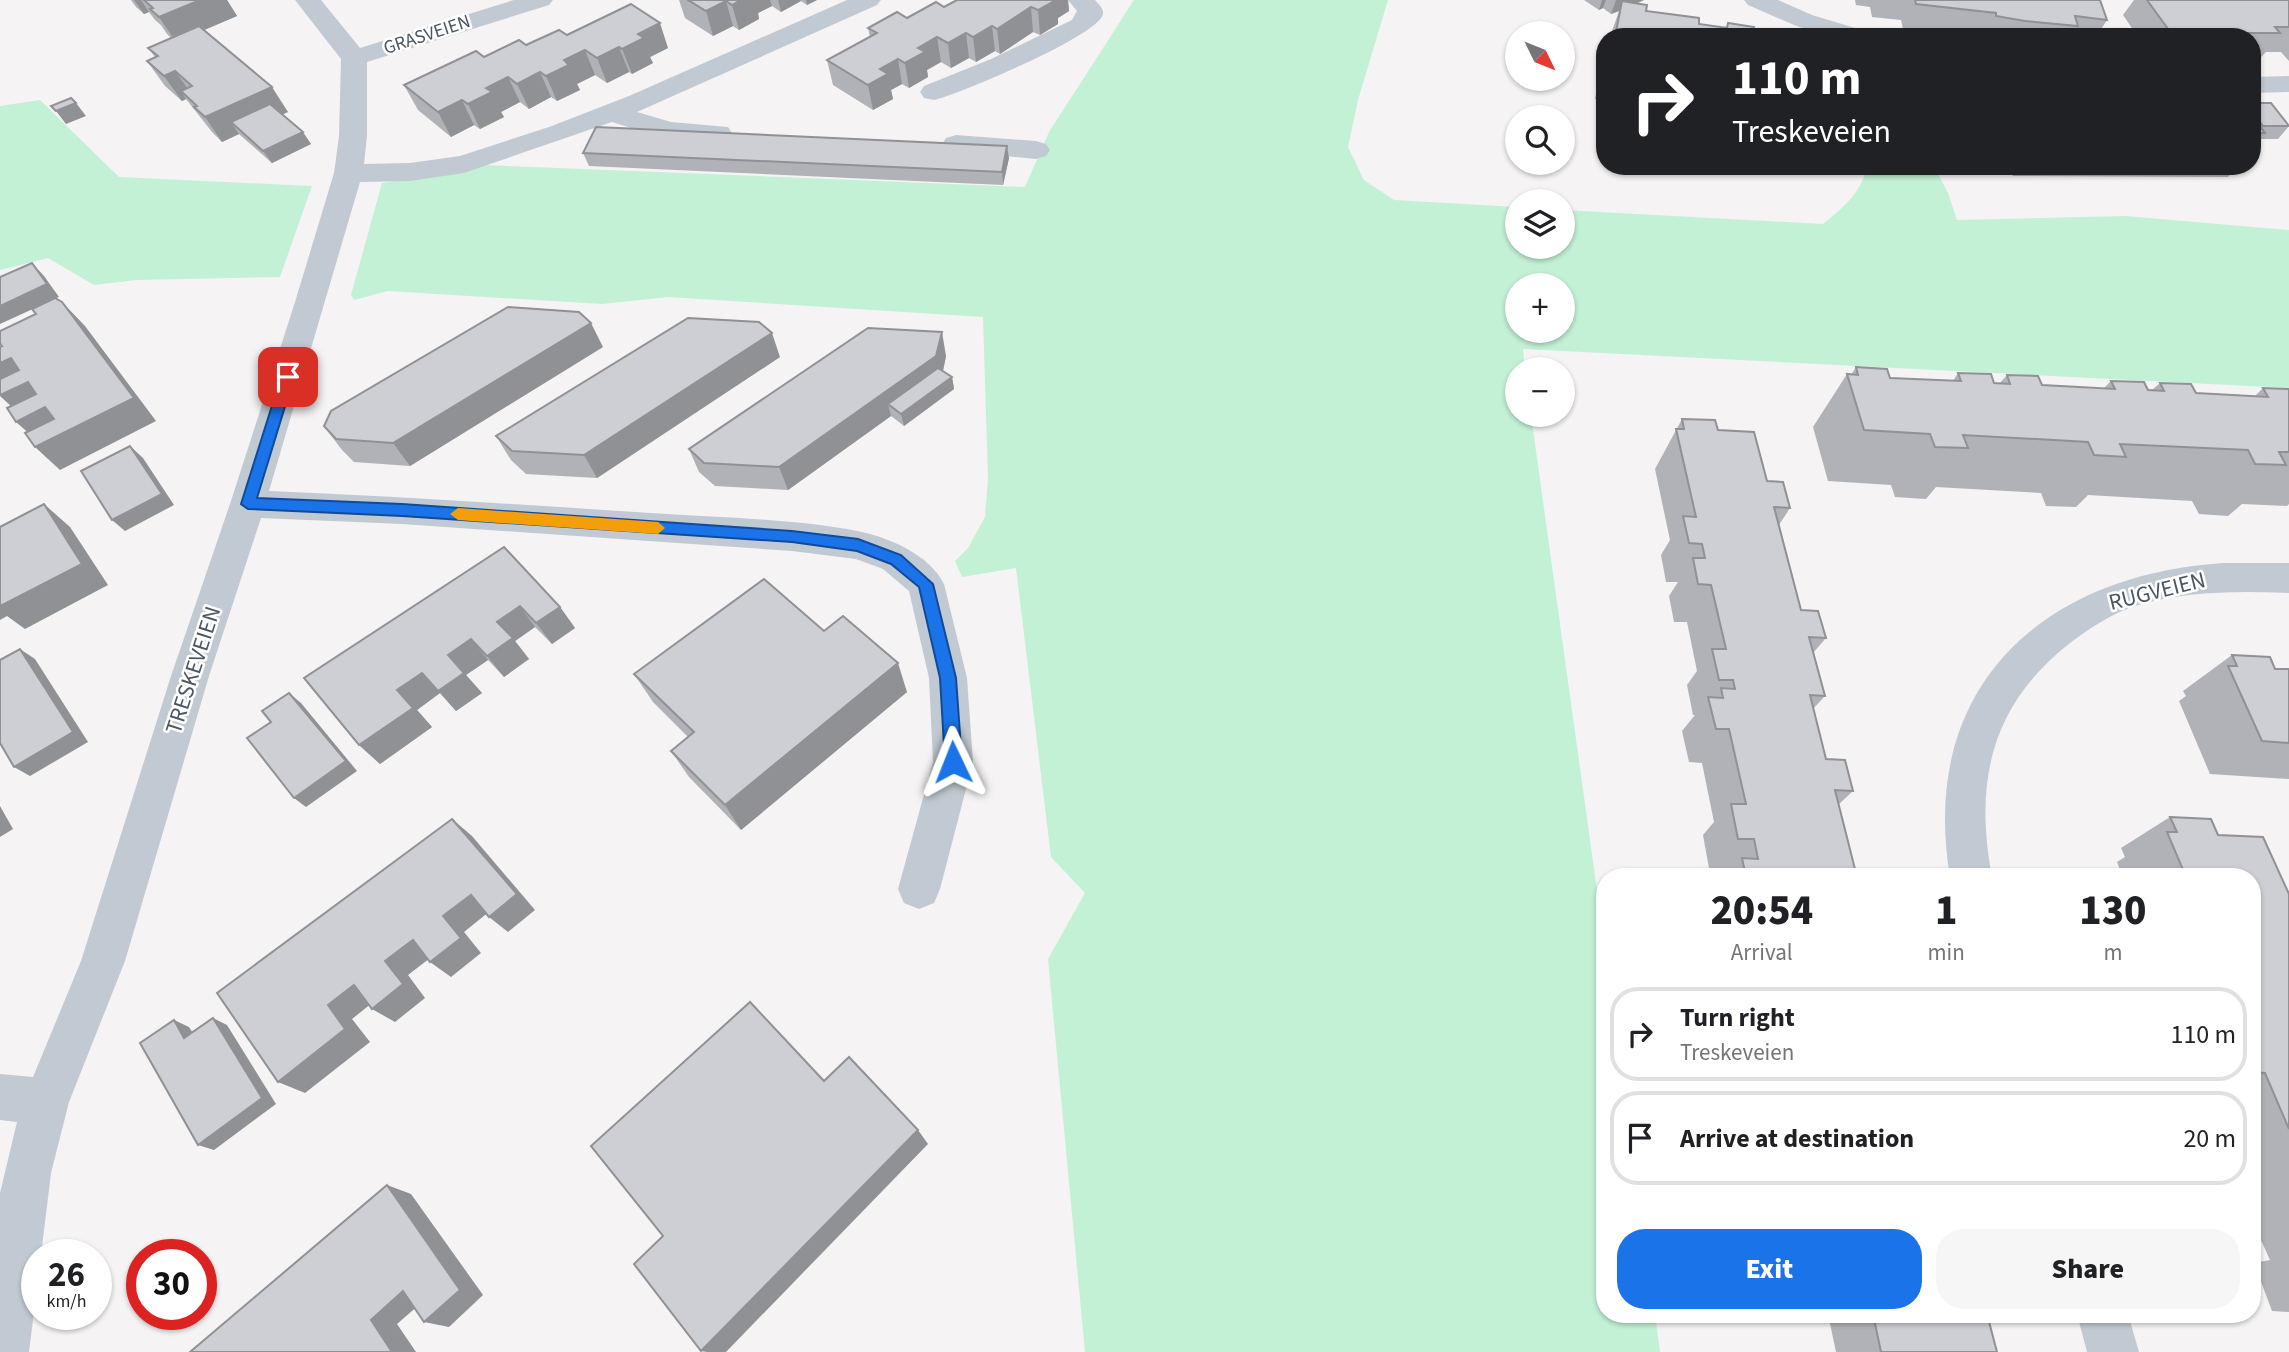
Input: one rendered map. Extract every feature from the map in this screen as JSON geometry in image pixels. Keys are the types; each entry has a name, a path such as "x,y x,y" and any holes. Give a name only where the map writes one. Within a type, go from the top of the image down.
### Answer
{"street":[{"path":"308,0 354,58"},
{"name":"GRASVEIEN","path":"354,58 540,0"},
{"path":"348,173 410,172 464,164 559,133 868,0"},
{"path":"934,92 1000,65 1081,24 1090,15 1090,10 1081,0"},
{"path":"1757,0 1827,28"},
{"name":"TRESKEVEIEN","path":"4,1352 27,1173 46,1102 103,961 186,688 248,504 327,251 348,173 353,136 354,58"},
{"path":"2261,85 2289,84"},
{"path":"610,113 669,131 739,134"},
{"path":"926,142 1036,150"},
{"path":"248,504 402,510 792,537 858,545 896,559 926,584 948,678 952,718 953,762 919,890"},
{"name":"RUGVEIEN","path":"1970,868 1964,816 1976,746 1985,716 2001,688 2022,661 2083,613 2115,598 2180,581 2220,576 2289,578"},
{"path":"0,1097 46,1102"},
{"path":"2105,1323 2113,1352"}],"green space":[{"path":"1134,0 1388,0 1358,100 1348,147 1364,180 1394,200 1505,206 1505,259 1575,259 1575,211 1823,224 1856,192 1864,175 1939,175 1957,220 2125,216 2289,230 2289,388 1523,349 1524,357 1505,357 1505,427 1533,427 1596,883 1596,1323 1656,1323 1660,1352 1085,1352 1048,959 1085,893 1051,857 1016,568 962,577 955,561 968,548 985,517 988,478 983,317 668,297 602,304 388,291 354,300 351,295 382,183 485,165 1025,187 1049,132"},
{"path":"40,100 119,177 312,186 280,277 136,280 94,285 48,258 0,270 0,106"}],"building":[{"path":"144,0 200,0 159,17"},
{"path":"688,0 741,0 732,5 726,1 706,11"},
{"path":"957,0 1056,0 1038,10 1031,7 997,29 992,26 973,37 966,33 948,43 937,37 918,48 925,52 905,63 898,59 880,69 888,74 868,85 827,60 877,33 868,28 897,12 907,18 936,2 944,7"},
{"path":"1915,0 2100,0 2107,20 2075,16 2078,26 2025,21 1996,16 1996,13 1916,4"},
{"path":"2147,0 2289,0 2289,27 2275,27 2280,33 2261,33 2261,28 2167,28"},
{"path":"1622,1 1647,5 1646,11 1699,18 1699,24 1727,28 1617,28"},
{"path":"631,4 660,23 638,34 644,38 597,58 585,50 564,60 569,65 546,76 540,72 517,84 508,77 486,88 492,92 468,104 462,100 438,112 404,85 476,51 484,57 519,40 526,45 559,30 567,35"},
{"path":"1728,23 1754,28 1727,28"},
{"path":"199,26 272,87 205,117 181,91 192,86 175,71 164,76 147,61 158,56 148,48"},
{"path":"71,98 76,103 56,111 51,106"},
{"path":"2261,103 2271,103 2289,126 2263,126"},
{"path":"270,104 303,132 263,151 231,122"},
{"path":"596,127 1007,146 1002,172 583,153"},
{"path":"32,263 47,284 0,306 0,277"},
{"path":"55,298 62,302 134,398 35,447 25,433 54,419 45,407 16,422 7,408 36,394 28,382 0,395 0,379 19,370 11,358 0,363 0,331 36,314 32,309"},
{"path":"508,307 579,312 591,323 393,443 336,439 324,426 331,411"},
{"path":"688,318 759,322 772,333 584,455 512,451 496,436"},
{"path":"868,328 942,332 936,356 779,467 704,463 689,449"},
{"path":"1856,367 1887,369 1890,378 1961,381 1958,373 1991,374 1994,383 2010,384 2007,375 2038,376 2042,385 2115,389 2111,381 2144,382 2148,390 2164,391 2160,383 2191,384 2196,393 2268,397 2263,388 2289,389 2289,452 2279,452 2286,465 2255,464 2248,450 2120,444 2126,457 2094,455 2088,442 1963,435 1968,448 1935,447 1930,434 1864,430 1847,374 1858,375"},
{"path":"938,368 952,377 901,414 888,404"},
{"path":"1682,419 1715,420 1718,430 1754,432 1767,481 1783,482 1790,508 1774,507 1801,610 1818,611 1826,638 1809,637 1825,696 1810,695 1826,759 1845,760 1853,791 1835,790 1855,868 1744,868 1742,858 1758,859 1754,839 1738,839 1731,804 1746,804 1729,729 1716,729 1708,697 1723,698 1721,688 1735,689 1733,680 1719,680 1712,649 1726,649 1711,585 1698,584 1693,558 1705,558 1702,544 1689,543 1683,516 1696,517 1676,429 1684,429"},
{"path":"130,446 162,494 112,520 81,471"},
{"path":"44,504 82,564 0,606 0,527"},
{"path":"504,547 560,607 536,623 520,606 497,622 513,638 487,656 471,639 448,655 464,673 438,691 422,673 397,690 413,708 359,745 304,678"},
{"path":"764,579 824,631 843,616 898,663 725,805 671,751 694,732 634,674"},
{"path":"20,649 73,732 14,767 0,743 0,660"},
{"path":"2232,655 2270,657 2275,669 2289,669 2289,743 2262,741 2228,666 2237,666"},
{"path":"289,693 346,761 294,798 247,738 271,722 262,711"},
{"path":"2170,817 2211,819 2218,835 2263,837 2289,894 2289,1129 2265,1073 2261,1073 2261,868 2182,868 2167,832 2177,832"},
{"path":"452,819 517,894 489,917 471,895 443,916 461,938 430,962 413,940 385,961 403,984 372,1009 354,985 328,1005 345,1029 278,1082 217,993"},
{"path":"750,1002 824,1081 849,1057 918,1130 701,1351 634,1264 663,1236 591,1146"},
{"path":"213,1018 262,1098 198,1145 140,1043 174,1020 184,1038"},
{"path":"387,1185 460,1290 424,1322 403,1291 371,1320 392,1352 190,1352"},
{"path":"1875,1323 1989,1323 1997,1352 1881,1352"}],"slow traffic":[{"path":"458,514 658,528"}],"route":[{"path":"288,377 248,504 402,510 792,537 858,545 896,559 926,584 948,678 953,762"}]}
